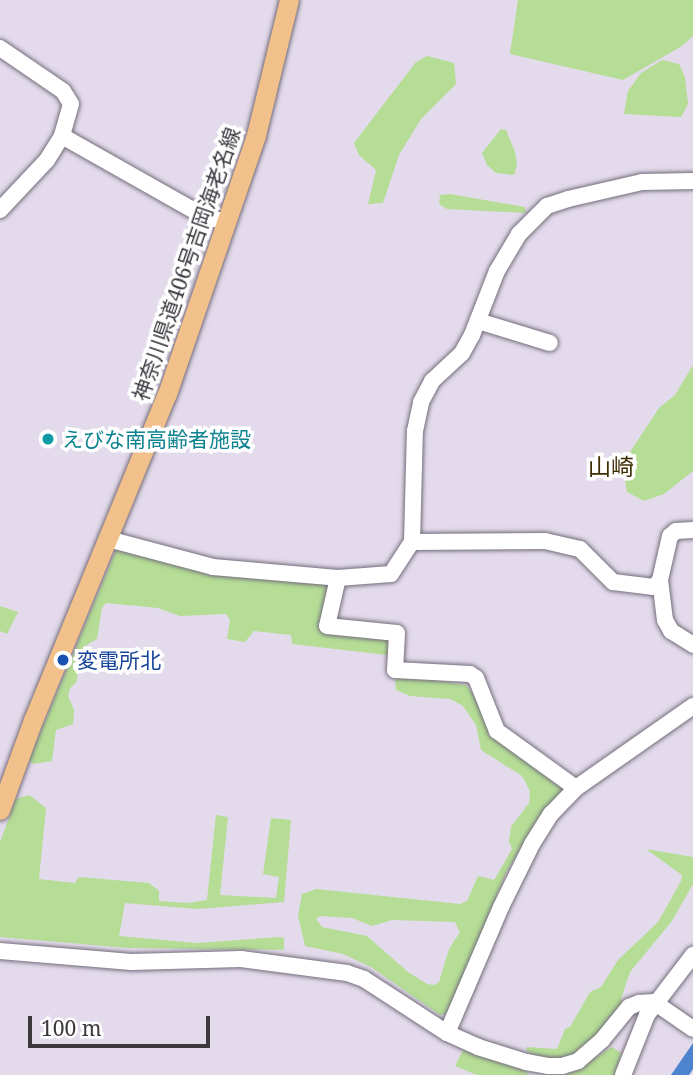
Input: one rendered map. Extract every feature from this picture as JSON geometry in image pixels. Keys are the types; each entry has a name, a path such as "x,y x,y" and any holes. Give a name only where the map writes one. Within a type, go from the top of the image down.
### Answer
{"main road":[{"name":"神奈川県道406号吉岡海老名線","path":"0,810 5,779 167,394 228,223 256,135 289,0"}],"street":[{"path":"0,48 63,91 71,104 62,136 47,160 0,209"},
{"path":"62,136 198,213 228,223"},
{"path":"108,539 213,566 338,578 391,574 412,542 415,431 421,402 432,382 461,353 478,321 502,262 519,234 547,206 642,182 693,181"},
{"path":"478,321 550,343"},
{"path":"693,530 676,531 670,536 660,580 665,620 671,631 693,645"},
{"path":"412,542 545,541 580,550 613,582 654,587 660,580"},
{"path":"338,578 327,625 397,633 395,670 470,674 476,678 497,731 576,788"},
{"path":"447,1033 501,907 532,844 551,814 576,788 693,706"},
{"path":"0,951 132,962 241,960 347,973 364,979 447,1033 526,1062 562,1066 578,1061 602,1040 629,1007 654,1002 693,1029"},
{"path":"623,1075 654,1002 693,955"}],"green space":[{"path":"518,0 693,0 693,36 682,46 623,80 510,54"},
{"path":"427,56 454,63 456,84 421,119 399,155 383,203 368,204 376,170 359,155 354,143 416,62"},
{"path":"662,60 679,64 685,77 688,104 681,117 624,114 628,91 641,73"},
{"path":"501,129 506,130 515,152 517,165 514,175 496,173 487,165 482,153"},
{"path":"450,194 525,207 526,213 447,209 439,204 440,195"},
{"path":"693,365 693,471 664,494 644,501 627,492 625,481 628,455 659,408 675,395"},
{"path":"116,550 212,573 327,579 331,585 322,628 390,635 391,652 387,655 292,644 291,635 254,631 245,642 227,639 230,620 226,614 180,616 158,608 106,603 102,608 97,639 83,647 76,683 70,688 68,696 74,710 73,724 56,730 52,761 33,764 29,760"},
{"path":"0,606 18,612 7,634 0,631"},
{"path":"406,676 466,685 474,695 491,736 560,784 562,793 535,824 506,873 447,1014 440,1015 371,967 343,954 305,946 298,916 302,894 316,889 460,904 467,901 478,876 494,880 512,849 509,841 511,827 529,803 530,792 522,776 481,750 476,725 463,706 450,699 410,696 396,690 395,680","holes":["320,916 352,918 372,926 392,920 455,922 460,932 449,949 439,982 434,985 427,984 408,972 367,936 322,927 316,919"]},
{"path":"29,795 46,808 39,879 75,883 79,877 149,883 159,891 159,901 187,903 207,900 216,815 228,817 220,895 276,898 279,877 263,874 271,818 291,820 284,902 197,909 125,903 119,936 197,943 279,937 284,938 284,950 128,948 0,937 0,842 16,799"},
{"path":"646,849 693,857 693,884 672,921 630,972 621,999 625,1005 578,1055 551,1062 526,1051 527,1047 557,1049 565,1029 570,1027 590,992 601,987 618,960 658,922 682,875"},
{"path":"612,1047 621,1053 616,1075 561,1075 578,1069"},
{"path":"463,1050 526,1071 528,1075 477,1075 455,1066"}],"water":[{"path":"693,1043 693,1069 689,1075 671,1075"}],"place":[{"name":"えびな南高齢者施設","path":"48,439"},
{"name":"変電所北","path":"63,660"}],"district":[{"name":"山崎","path":"611,466"}]}
